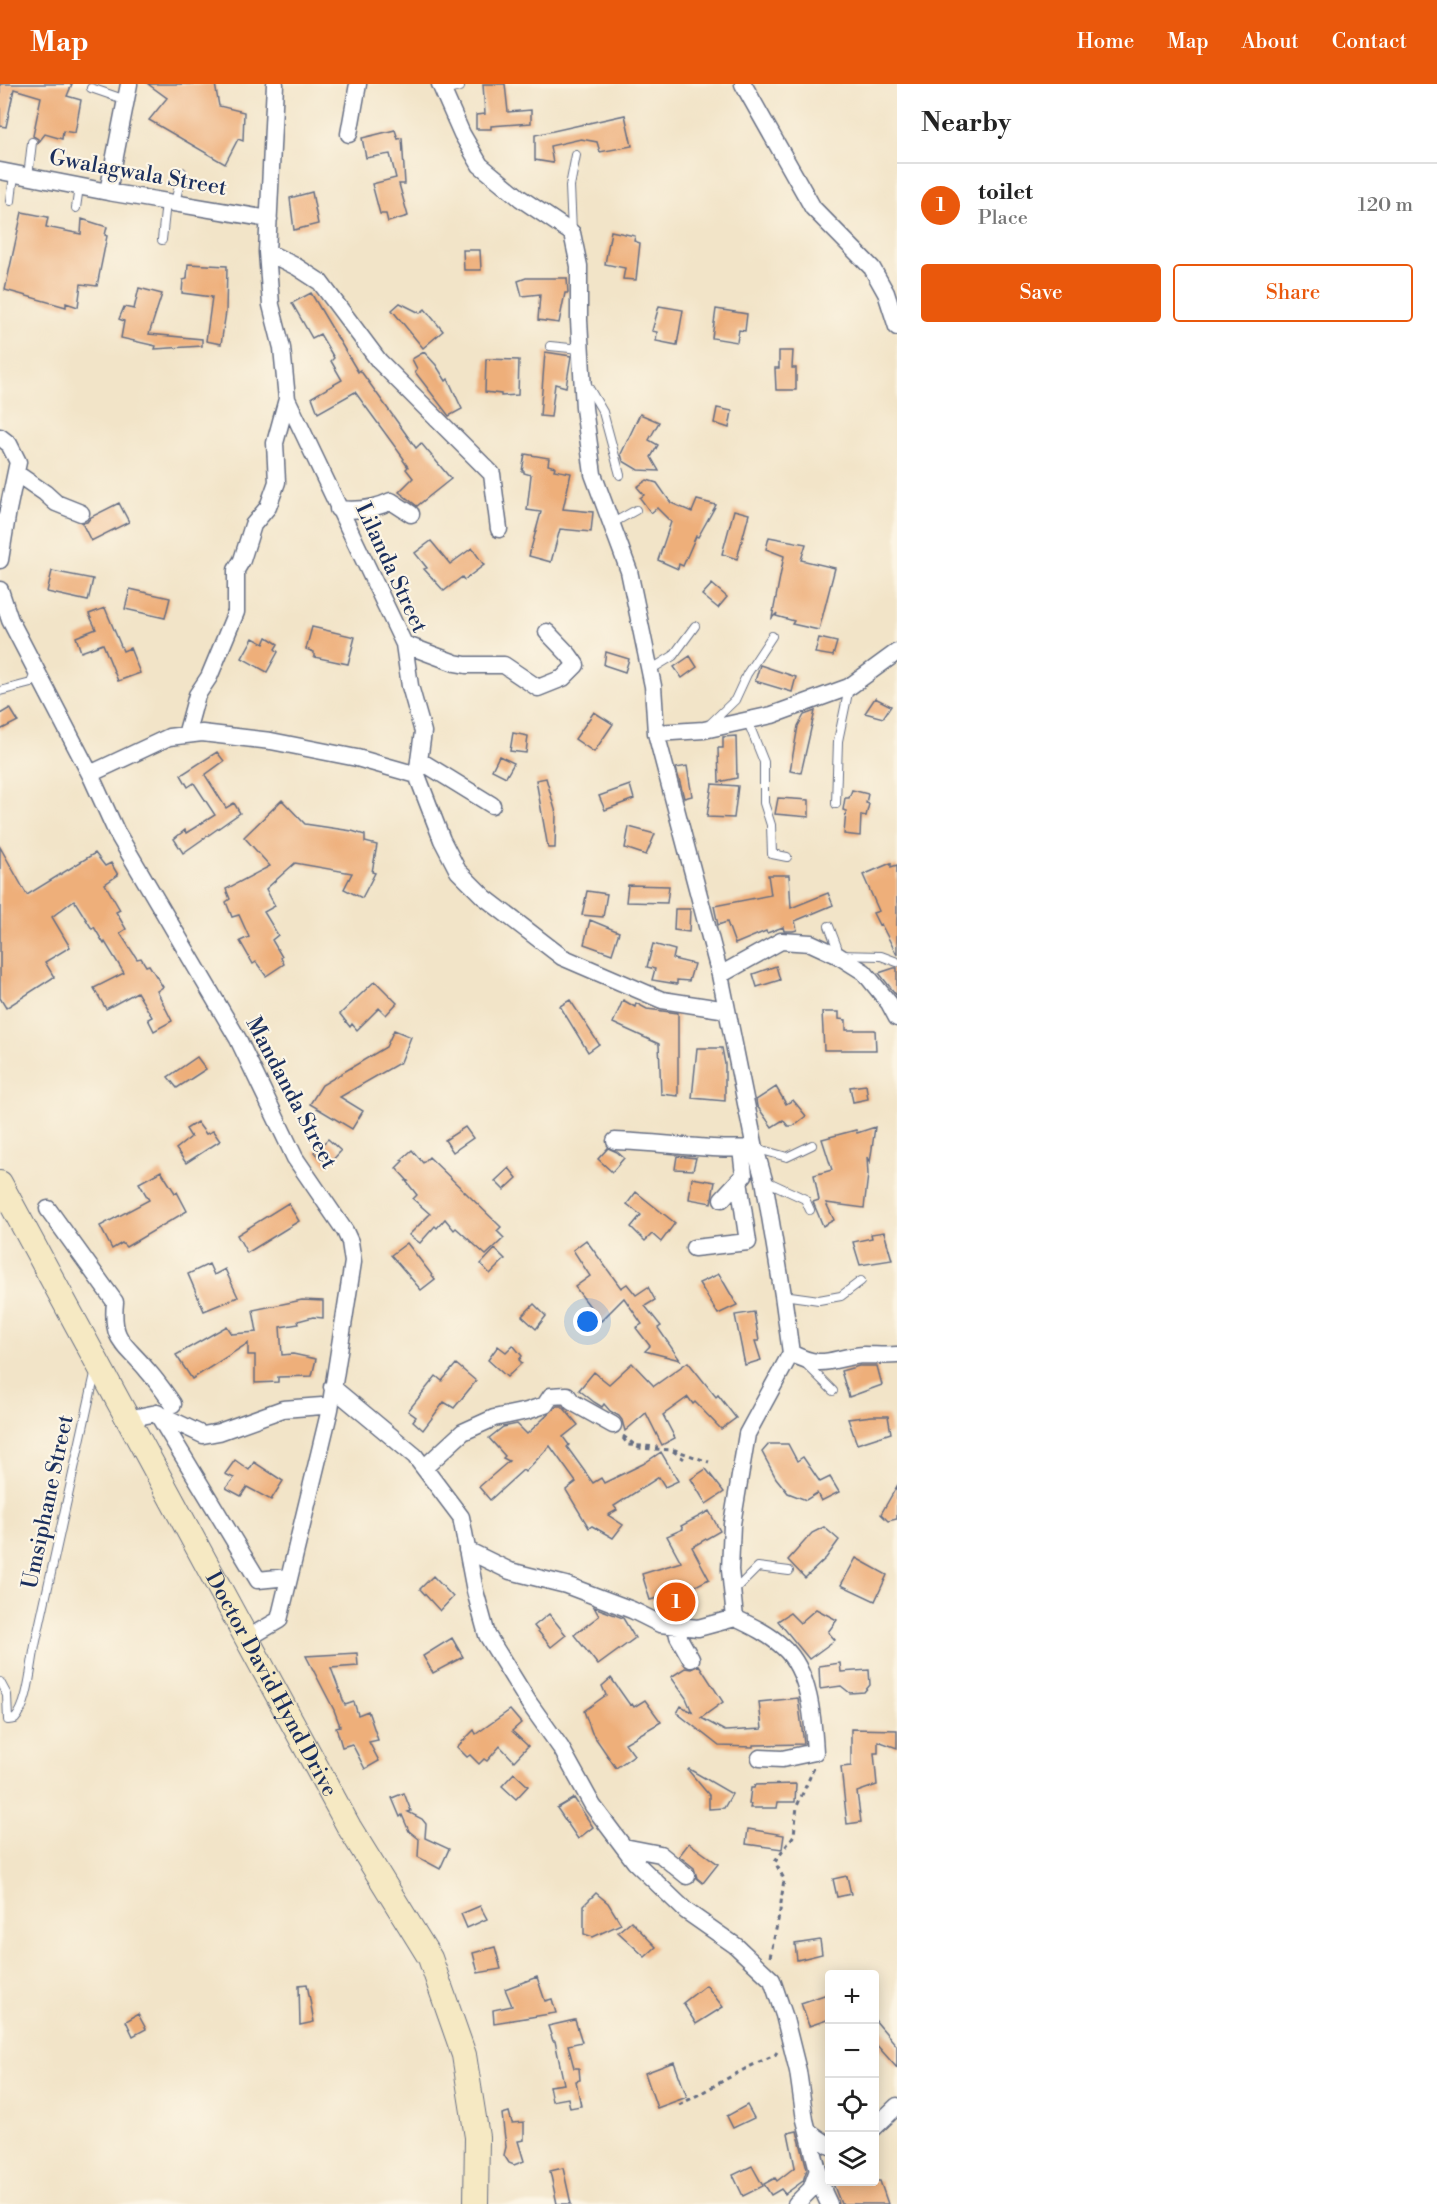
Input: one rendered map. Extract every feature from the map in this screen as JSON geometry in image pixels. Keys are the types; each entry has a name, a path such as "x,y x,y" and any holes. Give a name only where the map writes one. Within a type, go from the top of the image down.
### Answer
{"main road":[{"name":"Doctor David Hynd Drive","path":"3,1193 248,1638 349,1827 430,1958 464,2055 477,2137 476,2204"}],"street":[{"name":"Lilanda Street","path":"275,84 267,252 271,305 282,348 287,399 404,644 410,686 423,732 418,768 442,840 458,871 484,897 562,957 662,1000 727,1010"},
{"path":"349,134 358,84"},
{"path":"742,84 813,208 872,268 886,293 897,327"},
{"path":"441,87 462,134 480,165 520,198 572,233 579,266 580,349 584,408 593,474 629,571 653,686 656,734 720,975 727,1010 748,1149 744,1176 722,1199"},
{"path":"108,192 127,92"},
{"name":"Gwalagwala Street","path":"14,174 269,219"},
{"path":"267,252 320,282 379,361 492,474 499,529"},
{"path":"186,735 197,695 209,677 236,612 236,570 242,560 254,525 268,507 276,482 275,443 287,399"},
{"path":"0,437 9,444 18,462 0,560"},
{"path":"16,473 45,492 56,503 81,513"},
{"path":"338,509 351,510 382,505 391,501 411,514"},
{"name":"Mandanda Street","path":"0,590 10,620 90,774 116,831 238,1039 295,1158 345,1231 350,1242 353,1262 330,1409 279,1620 248,1638"},
{"path":"404,644 455,663 504,665 538,688 563,678 576,665 547,632"},
{"path":"656,734 705,730 748,722 849,687 897,652"},
{"path":"90,774 169,737 202,734 272,741 418,768 492,805"},
{"path":"720,975 781,941 812,943 864,972 889,1003 897,1018"},
{"path":"615,1141 645,1142 688,1148 748,1149"},
{"path":"735,1618 730,1570 732,1524 747,1434 796,1356 783,1295 764,1180 748,1149"},
{"path":"694,1248 748,1242 739,1181"},
{"path":"48,1209 115,1302 113,1319 120,1342 147,1369 173,1404"},
{"path":"796,1356 823,1364 862,1355 897,1356"},
{"path":"332,1388 415,1456 461,1517 475,1591 488,1635 529,1703 561,1748 593,1806 635,1862 686,1911 736,1946 772,1980 789,2036 808,2131 829,2204"},
{"path":"424,1468 464,1432 494,1418 545,1405 551,1396 567,1395 572,1402 616,1430"},
{"path":"127,1419 157,1413 203,1435 219,1432 283,1409 322,1406 330,1409"},
{"path":"157,1413 258,1580 288,1577"},
{"path":"468,1550 510,1571 566,1585 632,1610 660,1624 698,1628 735,1618 764,1633 785,1648 798,1669 809,1696 815,1752 782,1760 760,1758"},
{"path":"676,1626 678,1636 691,1659"},
{"path":"624,1847 660,1854 687,1876"},
{"path":"879,2123 897,2106"},
{"path":"808,2131 825,2143"},
{"path":"796,2204 811,2189 818,2170"}],"lane":[{"path":"441,87 460,87"},
{"path":"91,88 127,92"},
{"path":"11,201 14,174 32,142"},
{"path":"572,233 570,186 576,155"},
{"path":"162,240 170,202 182,172"},
{"path":"76,208 79,187"},
{"path":"550,346 580,349"},
{"path":"582,375 603,412 620,474"},
{"path":"611,524 636,510"},
{"path":"649,670 673,656 695,626"},
{"path":"705,730 735,700 747,674 771,636"},
{"path":"0,691 31,683 36,669"},
{"path":"836,804 838,741 849,687"},
{"path":"748,722 764,762 764,803 771,825 771,854 787,857"},
{"path":"829,926 837,947 837,955 881,956 897,962"},
{"path":"748,1149 787,1157 812,1145"},
{"path":"764,1180 805,1199 810,1210"},
{"path":"783,1295 819,1300 841,1296 861,1281"},
{"path":"796,1356 833,1391"},
{"name":"Umsiphane Street","path":"0,1682 7,1695 8,1720 15,1719 20,1714 24,1702 33,1651 97,1362"},
{"path":"733,1593 758,1568 789,1571"}],"path":[{"path":"616,1430 628,1445 647,1445 672,1450 687,1461"},
{"path":"616,1430 639,1448 675,1450 709,1462"},
{"path":"764,1973 772,1953 784,1879 775,1862 794,1835 797,1806 813,1772 815,1752"},
{"path":"680,2105 746,2067 775,2055 789,2036"}],"building":[{"path":"0,84 72,84 67,96 81,100 75,133 63,131 62,139 45,134 38,143 38,139 33,136 41,97 14,89 6,127 0,126"},
{"path":"148,84 215,84 219,106 244,112 243,141 238,139 225,164 149,120 167,98"},
{"path":"483,84 505,84 508,112 531,110 531,123 476,129 476,115 485,114"},
{"path":"625,115 632,146 600,152 597,142 581,139 550,146 553,163 535,160 535,135"},
{"path":"395,130 398,139 402,138 405,184 399,184 408,216 388,222 386,214 380,214 372,184 396,178 390,154 366,158 362,138"},
{"path":"312,192 318,224 294,230 290,198"},
{"path":"22,212 48,217 46,227 81,234 82,219 107,227 97,286 81,284 78,307 66,303 66,307 5,290"},
{"path":"611,231 635,236 634,241 640,243 636,280 623,279 625,268 605,264"},
{"path":"463,250 480,250 481,270 464,270"},
{"path":"188,264 227,266 226,312 221,344 206,341 212,297 182,293 183,280 187,279"},
{"path":"526,278 567,278 568,293 565,293 559,323 538,320 540,294 522,296 518,281"},
{"path":"139,288 162,294 149,334 202,339 202,346 155,349 156,346 121,338 124,321 119,319 124,307 134,309"},
{"path":"311,293 358,372 360,370 416,448 421,443 451,479 417,506 399,492 413,478 406,469 408,467 404,459 355,392 318,413 312,397 342,380 331,361 334,358 320,334 312,338 292,303"},
{"path":"400,303 420,313 425,309 443,331 423,348 392,310"},
{"path":"659,306 683,310 677,345 656,341 657,332 652,331"},
{"path":"716,309 747,314 745,331 739,330 737,342 712,338"},
{"path":"779,351 793,351 792,368 796,368 796,390 776,390 775,368 779,368"},
{"path":"424,352 446,381 448,379 462,409 449,416 415,372 417,369 412,359"},
{"path":"545,352 571,356 566,387 555,384 551,417 540,416"},
{"path":"486,359 519,360 518,395 501,396 501,394 485,392"},
{"path":"717,408 732,411 729,428 714,423"},
{"path":"640,414 659,422 649,440 658,445 651,457 659,471 638,470 623,461 621,454"},
{"path":"525,454 549,458 548,465 555,467 554,470 571,473 563,509 593,512 591,532 560,529 551,562 529,556 541,512 527,510 531,475 522,471"},
{"path":"647,480 657,483 671,503 692,512 697,500 716,505 698,537 696,536 683,566 679,564 678,569 658,560 671,522 657,508 651,513 640,498 644,495 637,487"},
{"path":"119,503 129,522 91,541 82,523"},
{"path":"734,510 749,514 737,559 722,554"},
{"path":"769,537 806,544 801,560 835,568 819,630 792,624 794,621 776,616 777,613 772,618 784,556 766,549"},
{"path":"431,541 450,564 472,548 484,565 464,580 462,577 444,591 424,569 427,568 415,553"},
{"path":"52,571 93,579 88,601 47,592"},
{"path":"712,584 727,597 718,608 702,595"},
{"path":"130,589 170,598 165,618 125,609"},
{"path":"105,608 123,651 130,648 140,673 118,681 103,644 81,652 76,637 96,629 89,614"},
{"path":"312,627 355,637 348,664 314,657 314,652 306,649"},
{"path":"267,637 278,644 275,649 278,652 267,672 242,658 253,638 264,644"},
{"path":"819,638 837,642 833,656 815,653"},
{"path":"606,652 629,659 625,672 604,665"},
{"path":"690,656 697,667 682,678 674,667"},
{"path":"760,665 796,677 792,692 755,681"},
{"path":"875,698 891,706 883,718 865,713"},
{"path":"10,708 18,721 0,730 0,714"},
{"path":"815,711 801,773 790,771 798,726 804,715"},
{"path":"594,712 613,724 594,752 575,739"},
{"path":"513,733 528,736 526,753 510,751"},
{"path":"736,736 737,778 719,782 718,748 723,748 723,737"},
{"path":"217,752 224,761 205,775 226,808 234,803 240,813 183,853 174,839 185,830 186,833 215,815 194,783 188,787 181,775"},
{"path":"499,756 514,763 506,777 492,770"},
{"path":"687,766 692,796 684,798 676,768"},
{"path":"546,778 556,813 555,848 548,848 536,780"},
{"path":"712,784 738,786 734,818 707,817"},
{"path":"630,785 634,799 605,810 599,796"},
{"path":"852,790 868,794 866,803 869,804 866,816 861,815 860,836 844,834 845,798 849,798"},
{"path":"778,798 809,800 809,817 775,814"},
{"path":"282,800 305,824 365,835 365,842 377,845 372,872 375,873 362,898 344,889 352,873 295,863 266,889 275,906 264,912 278,935 272,940 284,964 266,976 256,962 253,964 240,941 249,937 239,915 232,917 226,902 230,899 226,889 270,866 244,837"},
{"path":"629,827 655,834 646,855 625,848"},
{"path":"0,847 27,895 95,853 105,866 111,863 118,875 105,884 120,910 116,912 126,929 120,933 137,959 141,958 146,966 149,965 163,987 157,991 172,1021 154,1031 148,1019 152,1017 137,992 106,1009 94,988 124,973 105,942 104,944 94,927 92,929 74,900 52,917 70,947 45,962 54,977 6,1008 0,998"},
{"path":"891,863 891,867 897,865 897,955 873,913 879,911 863,875"},
{"path":"768,875 789,875 791,908 828,893 833,905 795,921 797,930 784,931 783,927 767,933 766,931 735,944 727,922 718,925 714,906 771,895"},
{"path":"628,885 669,886 667,903 626,902"},
{"path":"587,891 607,894 603,917 582,915"},
{"path":"675,909 690,909 689,932 674,930"},
{"path":"590,920 619,932 612,954 584,944"},
{"path":"653,944 675,950 673,959 694,964 689,981 677,980 677,984 652,980 655,969 647,967"},
{"path":"776,966 780,980 757,987 753,974"},
{"path":"897,968 897,996 879,973"},
{"path":"375,981 397,1003 386,1015 379,1008 357,1030 352,1024 350,1027 340,1014"},
{"path":"570,1000 599,1044 588,1052 560,1006"},
{"path":"623,1000 635,1007 636,1003 647,1009 678,1013 678,1096 661,1094 659,1044 613,1023"},
{"path":"822,1012 839,1012 839,1019 846,1020 846,1030 875,1030 876,1050 824,1050"},
{"path":"394,1030 411,1037 401,1062 340,1097 363,1111 352,1129 310,1104 322,1085 386,1047"},
{"path":"697,1048 722,1048 725,1064 725,1101 692,1098"},
{"path":"197,1057 206,1069 177,1088 168,1077"},
{"path":"866,1085 868,1099 853,1102 850,1087"},
{"path":"776,1087 786,1104 793,1100 806,1116 793,1126 788,1126 783,1120 772,1127 757,1106 756,1100"},
{"path":"197,1122 206,1134 213,1131 220,1141 186,1163 176,1149 191,1137 186,1129"},
{"path":"465,1127 473,1138 453,1152 445,1140"},
{"path":"875,1127 870,1163 867,1157 868,1175 864,1208 826,1203 834,1220 823,1226 813,1202 819,1200 814,1175 832,1170 822,1139 856,1130 857,1133"},
{"path":"328,1139 341,1151 327,1166 314,1152"},
{"path":"608,1148 624,1158 612,1172 598,1159"},
{"path":"412,1150 423,1163 429,1157 501,1227 497,1231 504,1238 486,1255 456,1228 454,1230 445,1219 437,1228 435,1226 420,1243 409,1235 430,1214 413,1199 417,1195 396,1168"},
{"path":"677,1156 696,1158 693,1170 675,1169"},
{"path":"509,1168 517,1178 504,1190 495,1181"},
{"path":"161,1171 175,1193 177,1192 187,1211 126,1247 122,1243 112,1249 100,1226 149,1200 139,1183"},
{"path":"692,1178 715,1182 711,1203 689,1199"},
{"path":"636,1192 675,1223 661,1242 652,1234 645,1241 631,1227 641,1215 627,1204"},
{"path":"288,1203 299,1221 247,1253 237,1235"},
{"path":"884,1232 892,1260 860,1265 853,1242 872,1238 871,1234"},
{"path":"586,1240 621,1288 627,1284 636,1295 648,1287 655,1300 645,1306 661,1326 658,1328 680,1360 645,1351 650,1346 636,1328 642,1324 624,1298 601,1321 575,1287 590,1276 573,1250"},
{"path":"407,1243 435,1279 421,1290 391,1255"},
{"path":"495,1249 505,1259 490,1274 481,1264"},
{"path":"209,1264 214,1275 225,1269 238,1297 204,1311 188,1274"},
{"path":"719,1274 737,1305 718,1314 699,1283"},
{"path":"302,1300 323,1301 323,1318 313,1317 298,1321 299,1324 280,1327 282,1355 293,1354 316,1359 312,1376 278,1377 278,1382 255,1383 255,1355 248,1355 248,1343 192,1379 176,1355 227,1326 232,1334 257,1332 253,1310"},
{"path":"534,1304 546,1316 536,1329 522,1316"},
{"path":"754,1312 759,1341 755,1341 761,1360 745,1365 735,1315"},
{"path":"513,1345 522,1356 519,1360 522,1363 507,1377 488,1360 498,1346 506,1352"},
{"path":"688,1362 736,1418 721,1429 688,1397 663,1415 675,1438 662,1445 646,1413 625,1431 619,1416 604,1404 602,1407 594,1402 579,1390 594,1372 609,1384 632,1363 654,1386"},
{"path":"456,1364 476,1381 454,1408 444,1402 423,1430 413,1421 416,1417 408,1411 436,1376 442,1381"},
{"path":"859,1366 877,1366 882,1385 849,1397 841,1371"},
{"path":"557,1406 562,1406 578,1425 563,1437 569,1445 567,1447 593,1483 601,1478 604,1483 643,1464 661,1452 678,1481 665,1487 659,1477 614,1506 617,1510 608,1515 623,1525 613,1538 592,1526 589,1528 566,1490 576,1482 550,1446 525,1472 523,1470 490,1500 479,1487 509,1461 503,1458 505,1456 489,1438 503,1427 517,1424 527,1434"},
{"path":"888,1416 891,1433 857,1444 848,1419"},
{"path":"769,1444 788,1444 797,1461 803,1457 820,1482 830,1477 839,1492 821,1501 817,1493 806,1500 788,1493 776,1478 762,1452"},
{"path":"235,1460 249,1470 254,1462 283,1481 271,1500 247,1487 241,1496 226,1488 234,1478 225,1474"},
{"path":"706,1469 724,1492 706,1504 691,1479"},
{"path":"897,1486 897,1519 888,1521 881,1514"},
{"path":"709,1511 720,1531 692,1547 709,1579 671,1599 669,1595 650,1600 642,1574 681,1562 667,1536 683,1529 681,1526"},
{"path":"824,1527 839,1540 826,1558 805,1578 788,1560 812,1533"},
{"path":"856,1558 887,1575 875,1601 841,1585"},
{"path":"433,1576 453,1597 440,1611 420,1589"},
{"path":"594,1607 623,1618 635,1638 598,1665 574,1635 599,1616"},
{"path":"816,1609 837,1620 828,1632 835,1640 809,1659 778,1621 790,1613 800,1623"},
{"path":"549,1614 566,1635 551,1647 534,1626"},
{"path":"452,1638 463,1657 433,1673 423,1656"},
{"path":"357,1653 358,1666 331,1668 345,1705 354,1702 358,1715 368,1711 378,1740 369,1742 379,1761 365,1769 352,1744 342,1747 336,1727 340,1726 334,1710 306,1656"},
{"path":"840,1663 841,1672 869,1670 870,1685 864,1692 850,1693 841,1686 820,1689 819,1666"},
{"path":"699,1665 723,1702 701,1718 725,1731 762,1729 759,1702 798,1698 804,1744 719,1746 677,1713 681,1706 692,1712 686,1698 671,1677 685,1668 691,1669"},
{"path":"611,1678 630,1705 634,1707 645,1700 661,1722 625,1743 634,1755 616,1768 592,1733 584,1711 606,1695 602,1686"},
{"path":"510,1710 521,1723 512,1731 528,1746 514,1761 500,1746 487,1761 484,1759 479,1764 457,1747 474,1730 476,1734"},
{"path":"851,1729 897,1730 897,1748 878,1741 878,1753 874,1753 877,1785 857,1792 861,1822 847,1824 841,1767 851,1766"},
{"path":"689,1769 732,1794 724,1808 709,1809 709,1795"},
{"path":"514,1773 528,1786 516,1799 502,1786"},
{"path":"796,1784 795,1802 778,1802 777,1808 750,1808 751,1788 755,1785"},
{"path":"404,1793 411,1811 408,1812 422,1819 426,1824 425,1838 449,1849 440,1869 418,1857 419,1839 409,1831 392,1798"},
{"path":"574,1798 593,1827 578,1839 557,1808"},
{"path":"748,1829 784,1835 782,1849 746,1844"},
{"path":"689,1843 718,1864 703,1883 697,1878 694,1868 679,1856"},
{"path":"847,1876 851,1894 837,1897 833,1879"},
{"path":"596,1893 608,1903 621,1924 593,1937 584,1934 584,1905"},
{"path":"480,1906 487,1919 467,1928 461,1914"},
{"path":"631,1921 656,1947 645,1957 618,1932"},
{"path":"820,1940 822,1954 797,1960 795,1944"},
{"path":"495,1947 501,1969 478,1973 473,1953"},
{"path":"537,1977 545,2001 552,1999 556,2013 494,2023 493,2010 512,2006 505,1989"},
{"path":"307,1984 314,2022 300,2025 299,1985"},
{"path":"706,1985 723,2007 696,2024 683,2003"},
{"path":"825,1995 825,2021 809,2026 801,2003"},
{"path":"138,2014 146,2029 133,2036 126,2021"},
{"path":"575,2020 582,2042 568,2045 574,2068 579,2068 580,2080 576,2081 581,2106 570,2108 568,2098 552,2101 549,2086 564,2084 555,2041 553,2041 548,2026"},
{"path":"879,2025 897,2046 897,2068 879,2048"},
{"path":"674,2062 687,2097 657,2108 645,2073"},
{"path":"747,2105 754,2118 733,2128 727,2116"},
{"path":"509,2112 512,2123 524,2122 524,2140 518,2141 524,2161 514,2165 509,2163 504,2155 506,2147 502,2114"},
{"path":"797,2131 807,2169 803,2181 785,2194 781,2189 771,2195 764,2184 775,2178 777,2181 795,2167 788,2133"},
{"path":"752,2166 763,2186 743,2196 733,2175"},
{"path":"563,2168 571,2204 557,2204 550,2171"},
{"path":"880,2181 888,2204 841,2204 834,2186 879,2186"}],"place":[{"name":"toilet","path":"676,1602"}]}
